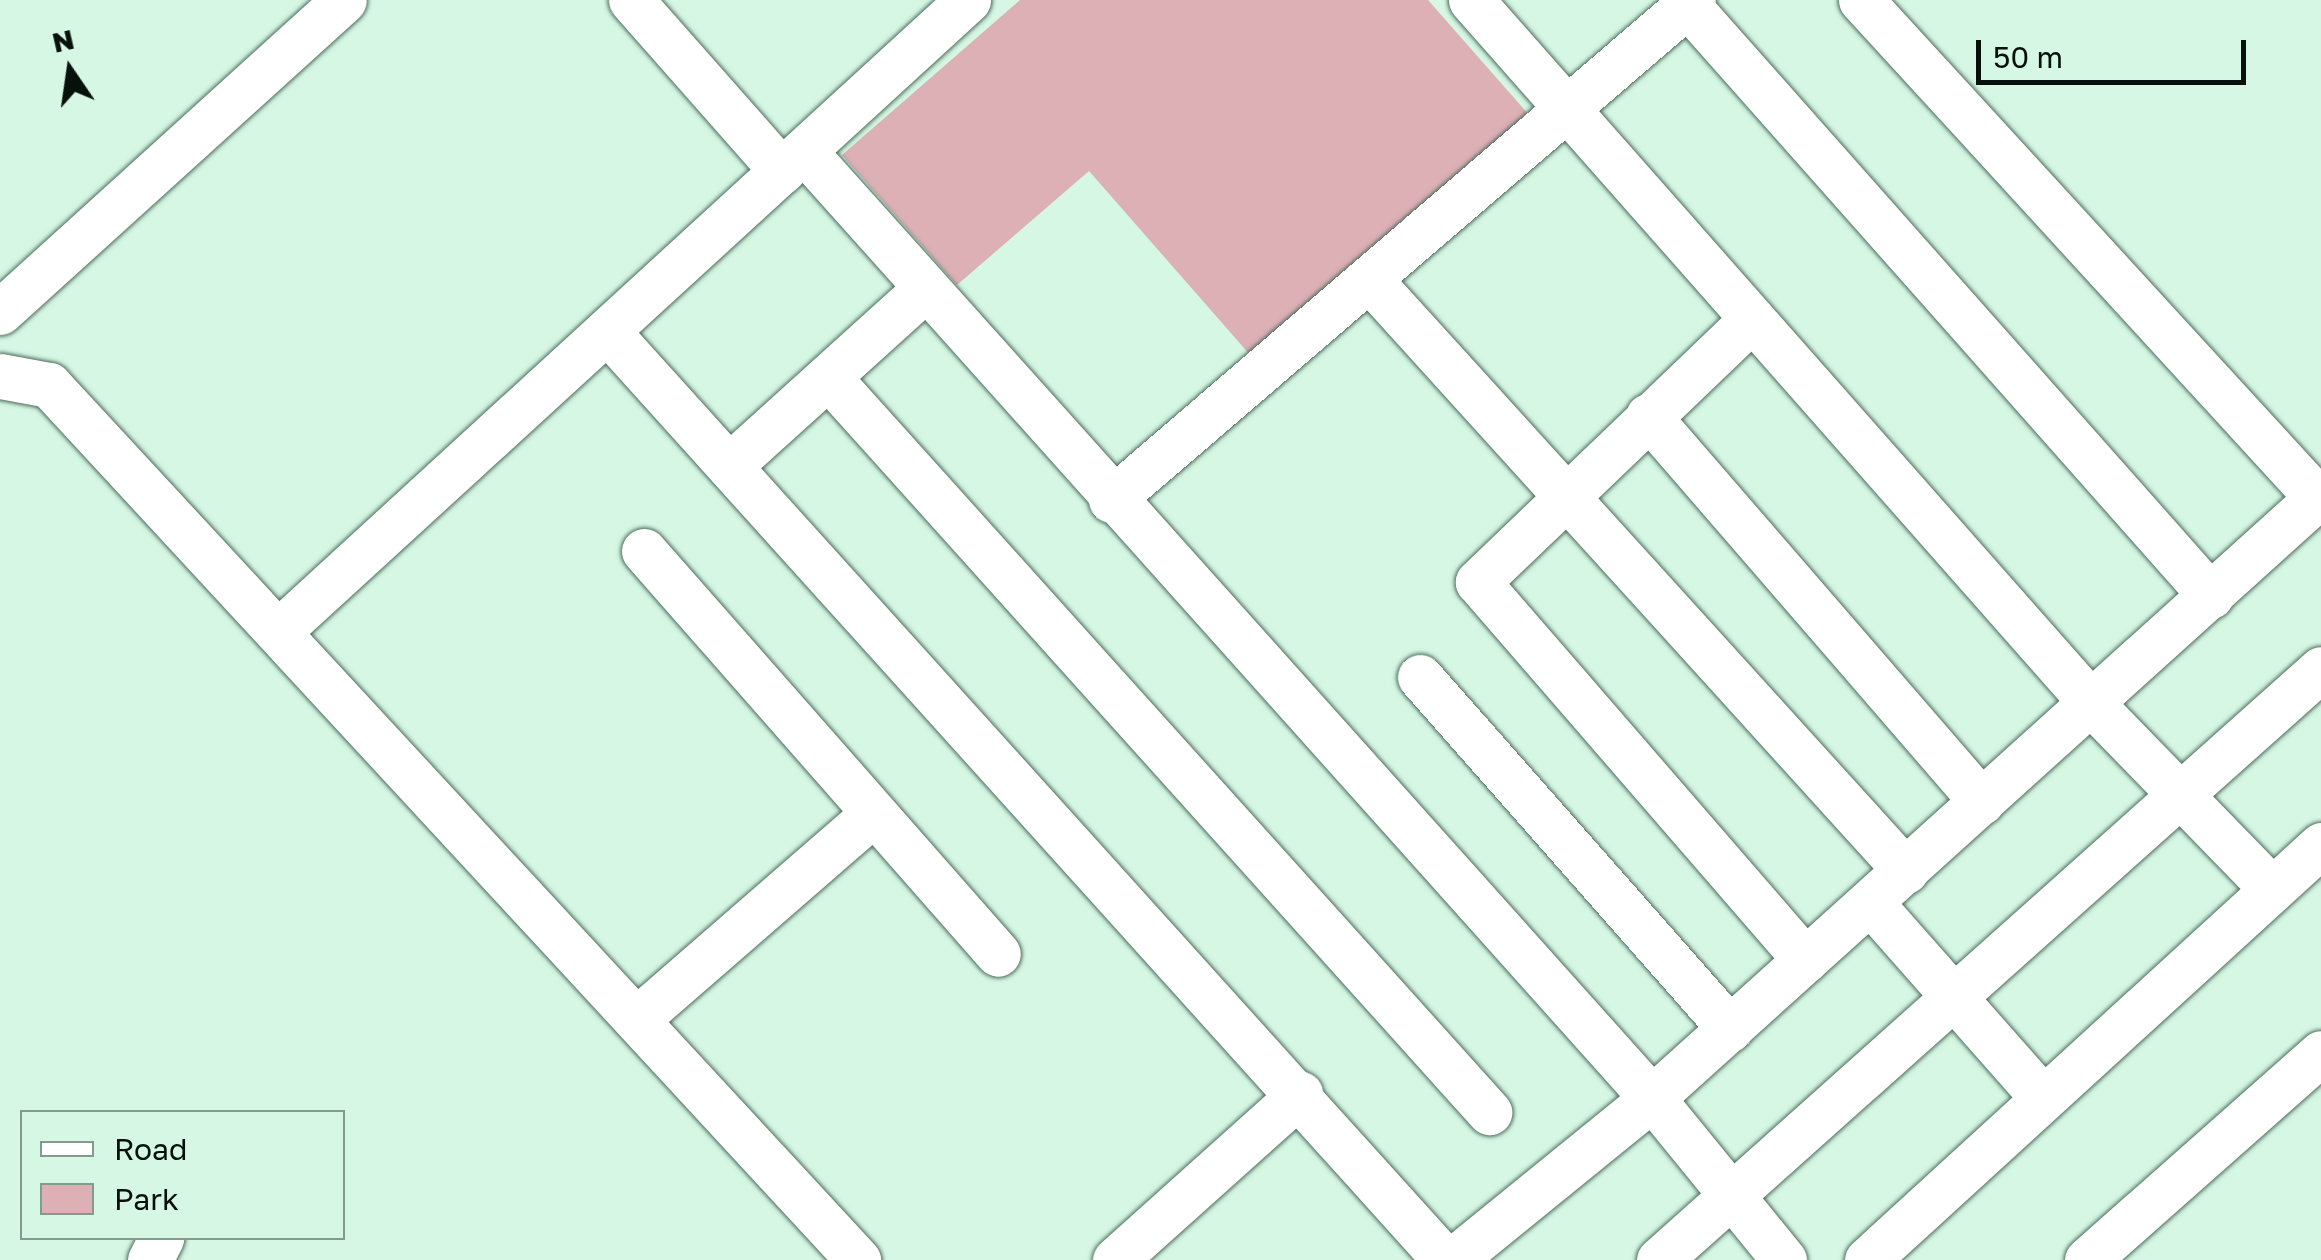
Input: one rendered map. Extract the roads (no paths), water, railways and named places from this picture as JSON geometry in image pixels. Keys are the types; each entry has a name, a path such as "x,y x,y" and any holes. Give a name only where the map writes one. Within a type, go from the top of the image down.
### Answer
{"lane":[{"path":"631,0 925,289 1652,1098 1784,1260"},
{"path":"280,630 968,0"},
{"path":"1470,0 2092,704 2272,889"},
{"path":"1453,1260 1652,1098 2319,500 1861,0"},
{"path":"0,312 336,2"},
{"path":"1111,500 1688,2 2211,596"},
{"path":"1369,279 1562,500 1906,871"},
{"path":"729,466 925,289"},
{"path":"1752,319 1485,570 1480,592 1806,960"},
{"path":"607,331 1300,1094 1444,1260"},
{"path":"0,376 50,385 858,1260"},
{"path":"828,377 1489,1112"},
{"path":"1648,416 1982,802"},
{"path":"644,550 872,815 998,954"},
{"path":"1659,1260 1955,1004 2321,669"},
{"path":"1420,677 1730,1028"},
{"path":"637,1018 872,815"},
{"path":"1867,1260 2321,846"},
{"path":"1870,902 1955,1004 2043,1098"},
{"path":"2087,1260 2321,1053"},
{"path":"1115,1260 1300,1094"}]}
